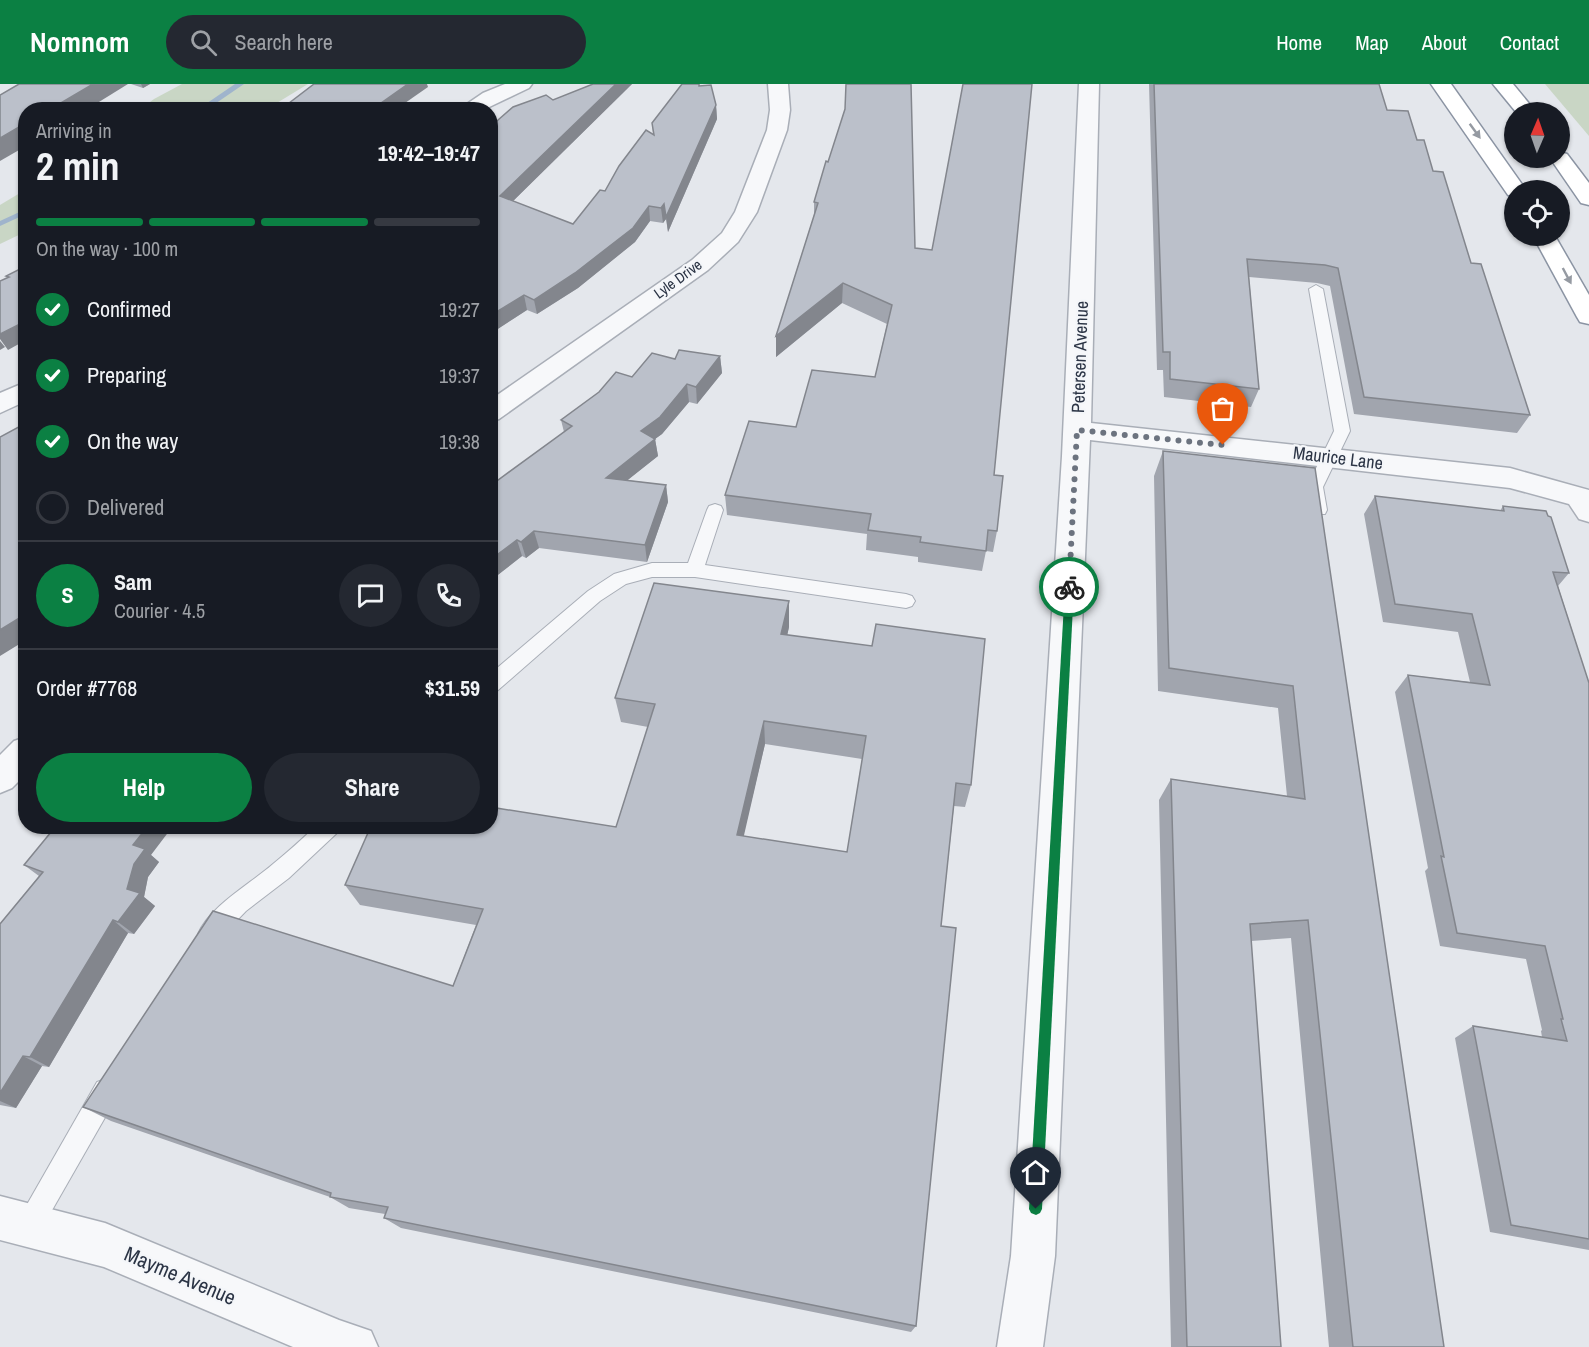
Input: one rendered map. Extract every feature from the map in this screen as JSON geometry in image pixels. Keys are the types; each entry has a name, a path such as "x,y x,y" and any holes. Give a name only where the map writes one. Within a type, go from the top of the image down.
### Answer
{"highway":[{"path":"1441,84 1509,180"},
{"path":"1503,84 1518,102"},
{"path":"1567,168 1589,198"},
{"path":"1550,246 1589,317"}],"street":[{"path":"482,102 522,84"},
{"name":"Lyle Drive","path":"498,407 700,265 730,237 746,212 777,130 780,110 778,84"},
{"name":"Petersen Avenue","path":"1020,1347 1033,1256 1077,430 1089,84"},
{"path":"0,404 18,394"},
{"name":"Maurice Lane","path":"1077,430 1510,478 1579,497 1589,512"},
{"path":"0,777 18,760"},
{"name":"Mayme Avenue","path":"15,1221 105,1245 339,1343 355,1347"}],"lane":[{"path":"1316,289 1342,431 1332,457 1315,487 1322,534"},
{"path":"695,570 715,510"},
{"path":"498,679 594,596 620,579 652,570 695,570 906,601"},
{"path":"197,952 210,932 238,904 281,871 322,834"},
{"path":"15,1221 115,1077"}],"green space":[{"path":"182,84 308,84 278,102 150,102"},
{"path":"1545,84 1589,84 1589,136 1570,114 1570,102 1560,102"},
{"path":"18,194 18,235 0,244 0,205"}],"building":[{"path":"19,84 93,84 63,102 18,102 18,128 0,138 0,95"},
{"path":"314,84 408,84 382,102 290,102"},
{"path":"593,84 616,84 500,196 573,224 600,190 605,191 619,166 646,130 654,135 652,123 682,84 711,85 716,105 666,217 664,204 661,208 649,206 633,228 575,273 534,300 524,295 498,311 498,120 513,107 546,95 553,100"},
{"path":"846,84 911,84 915,248 932,250 963,84 1032,84 994,475 1003,476 997,531 988,530 986,551 920,542 921,537 868,530 871,514 725,495 749,421 796,427 812,370 875,377 892,305 843,283 776,336 818,203 814,202 826,161 828,162 845,109"},
{"path":"1154,84 1379,84 1387,110 1408,111 1417,140 1424,140 1433,171 1443,172 1471,263 1481,264 1530,415 1364,397 1338,268 1325,265 1247,259 1259,389 1170,379 1170,352 1163,352"},
{"path":"18,270 18,325 0,334 0,281 9,277 6,276"},
{"path":"679,350 720,356 696,387 687,384 660,417 641,431 655,439 606,478 666,485 645,545 534,531 521,542 517,540 498,554 498,480 572,426 561,420 599,392 616,372 632,377 652,353 675,359"},
{"path":"18,427 18,619 0,630 0,437"},
{"path":"1163,451 1315,468 1444,1347 1353,1347 1308,920 1250,924 1281,1347 1187,1347 1171,779 1305,799 1293,686 1169,668"},
{"path":"1375,496 1504,511 1503,506 1546,511 1551,517 1569,573 1553,572 1589,683 1589,1239 1511,1225 1473,1026 1567,1041 1561,1019 1563,1019 1545,946 1457,933 1408,675 1490,685 1472,614 1395,604"},
{"path":"654,583 789,601 781,634 872,646 876,624 985,639 971,785 956,783 941,926 956,928 916,1326 384,1218 388,1207 330,1197 331,1193 83,1107 213,911 453,986 483,909 345,885 367,834 498,834 498,808 616,827 655,704 615,698","holes":["764,721 866,736 847,852 737,835"]},
{"path":"49,834 142,834 133,845 145,849 134,864 127,889 140,893 118,922 113,920 30,1057 23,1056 0,1093 0,924 43,872 24,865"}],"waterway":[{"path":"212,102 240,84"},
{"path":"0,224 18,215"}],"way so far":[{"path":"1069,587 1077,430 1223,445"}],"route":[{"path":"1036,1209 1069,587"}]}
